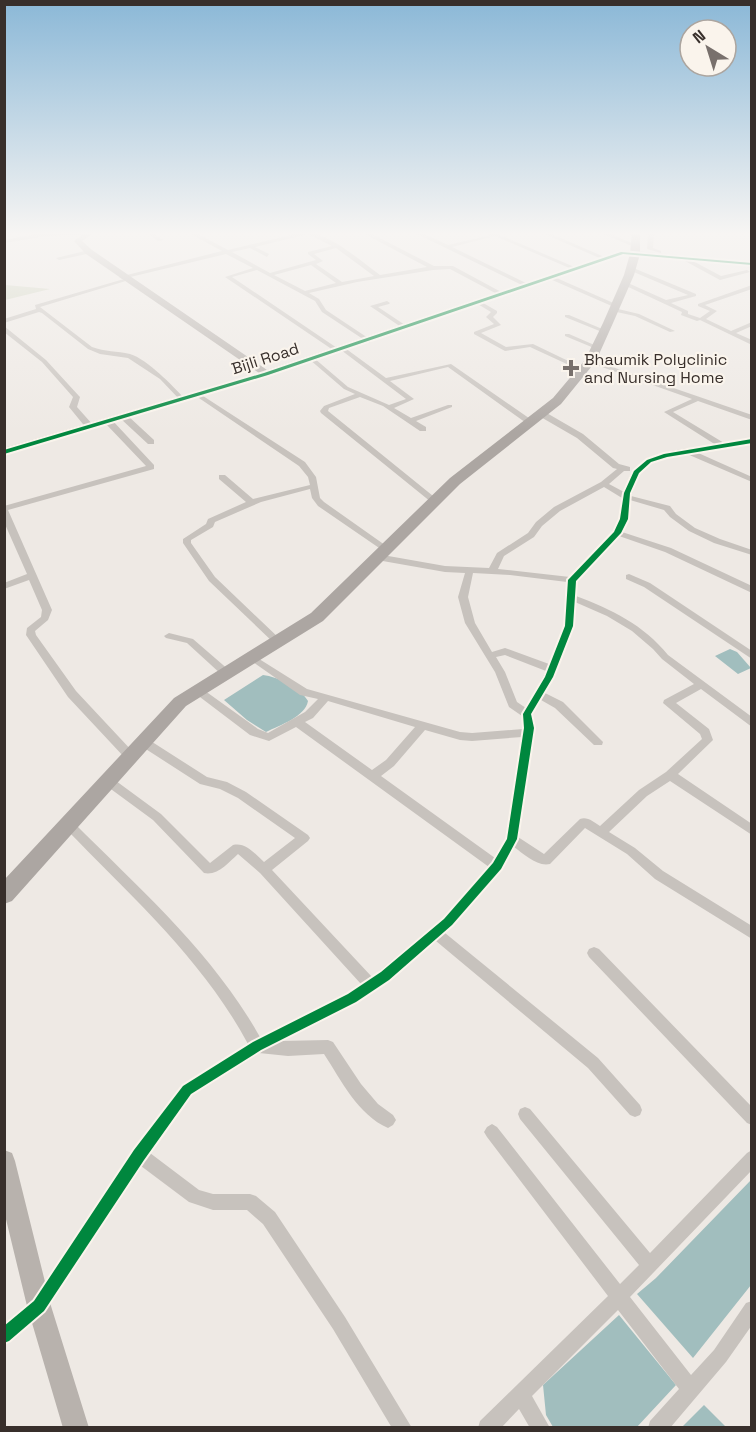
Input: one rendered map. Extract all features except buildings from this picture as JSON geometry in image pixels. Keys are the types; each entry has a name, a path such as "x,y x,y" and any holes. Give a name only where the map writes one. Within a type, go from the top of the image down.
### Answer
{"main road":[{"path":"4,895 70,826 129,755 170,711 197,691 317,617 434,500 537,418 593,361 619,299"}],"street":[{"path":"39,310 36,308 40,305 66,299"},
{"path":"156,299 266,374"},
{"path":"262,299 411,399 389,407"},
{"path":"314,299 320,302 324,311 369,341"},
{"name":"Bijli Road","path":"4,452 266,374 369,341 487,299"},
{"path":"596,299 672,331"},
{"path":"660,299 686,312 683,314 697,319"},
{"path":"667,302 680,299"},
{"path":"686,299 714,312 702,319 752,344"},
{"path":"700,305 718,299"},
{"path":"478,302 495,312 489,317 498,325 476,333 505,349 529,344 593,361 752,418"},
{"path":"387,303 373,306 406,328"},
{"path":"4,321 39,310 96,351 130,356 162,378 183,400"},
{"path":"567,316 604,331"},
{"path":"730,333 752,324"},
{"path":"4,328 59,376 77,397 73,407 90,427"},
{"path":"567,335 593,361 696,400 714,404"},
{"path":"312,358 343,385 359,395 389,407 423,429"},
{"path":"385,380 446,364 537,418 570,429 622,468 636,472"},
{"path":"198,395 296,459 307,470 316,498 321,504 382,553 436,568 470,569 572,580"},
{"path":"359,395 326,407 324,411 434,500"},
{"path":"696,400 668,412 722,445"},
{"path":"410,421 450,406"},
{"path":"124,417 151,442"},
{"path":"109,422 151,467 4,510 48,614 34,626 31,635 72,694 129,755"},
{"path":"4,1336 39,1306 139,1155 187,1090 257,1046 352,998 371,985 448,922 497,866 512,839 528,733 527,714 552,669 569,626 572,580 618,533 636,472 656,458 752,441"},
{"path":"689,452 752,480"},
{"path":"492,571 500,555 531,535 539,524 557,509 604,484 622,468"},
{"path":"222,477 252,503"},
{"path":"604,484 627,497 667,508 670,515 693,530 728,546 752,553"},
{"path":"278,642 212,579 187,543 190,536 210,525 211,521 252,503 314,486"},
{"path":"618,533 668,550 752,590"},
{"path":"470,569 463,597 470,623 490,656 513,704 527,714"},
{"path":"4,586 33,575"},
{"path":"629,577 647,585 752,656"},
{"path":"572,598 600,610 641,634 700,685 752,723"},
{"path":"170,636 190,641 226,673"},
{"path":"490,656 505,651 552,669"},
{"path":"253,658 304,692 474,736 528,733"},
{"path":"600,833 643,793 670,774 708,740 705,732 668,703 700,685"},
{"path":"197,691 263,736 269,737 309,716 326,697"},
{"path":"538,694 559,705 598,742"},
{"path":"297,722 497,866"},
{"path":"373,776 390,763 423,724"},
{"path":"142,741 204,781 223,785 242,795 304,838 264,869"},
{"path":"670,774 752,830"},
{"path":"108,781 157,816 208,869 213,868 237,848 264,869 371,985"},
{"path":"512,839 537,857 546,860 584,822 631,851 659,875 752,933"},
{"path":"70,826 212,972 247,1025 257,1046"},
{"path":"436,933 594,1063 635,1110"},
{"path":"594,954 752,1118"},
{"path":"257,1046 288,1049 328,1047 356,1089 373,1108 388,1120"},
{"path":"525,1114 650,1266"},
{"path":"492,1132 618,1299 691,1390"},
{"path":"139,1155 195,1196 213,1202 250,1202 269,1218 339,1323 403,1428"},
{"path":"487,1428 526,1402 618,1299 752,1158"},
{"path":"4,1161 39,1306 76,1428"},
{"path":"657,1428 720,1356 752,1309"},
{"path":"526,1402 541,1428"}],"water":[{"path":"730,649 737,652 751,668 738,674 715,656"},
{"path":"263,675 288,684 300,691 308,701 306,707 297,716 266,732 247,720 224,700"},
{"path":"751,1180 751,1285 693,1358 637,1294 656,1278"},
{"path":"619,1315 676,1385 636,1428 553,1427 546,1415 543,1385"},
{"path":"704,1405 726,1427 682,1427"}],"cycle path":[{"path":"4,452 266,374 488,299"},
{"path":"4,1336 39,1306 139,1155 187,1090 257,1046 352,998 385,976 448,922 497,866 512,839 529,728 527,714 549,677 569,626 572,580 617,533 624,519 627,493 636,472 649,461 666,455 752,441"}],"place":[{"name":"Bhaumik Polyclinic and Nursing Home","path":"571,368"}]}
